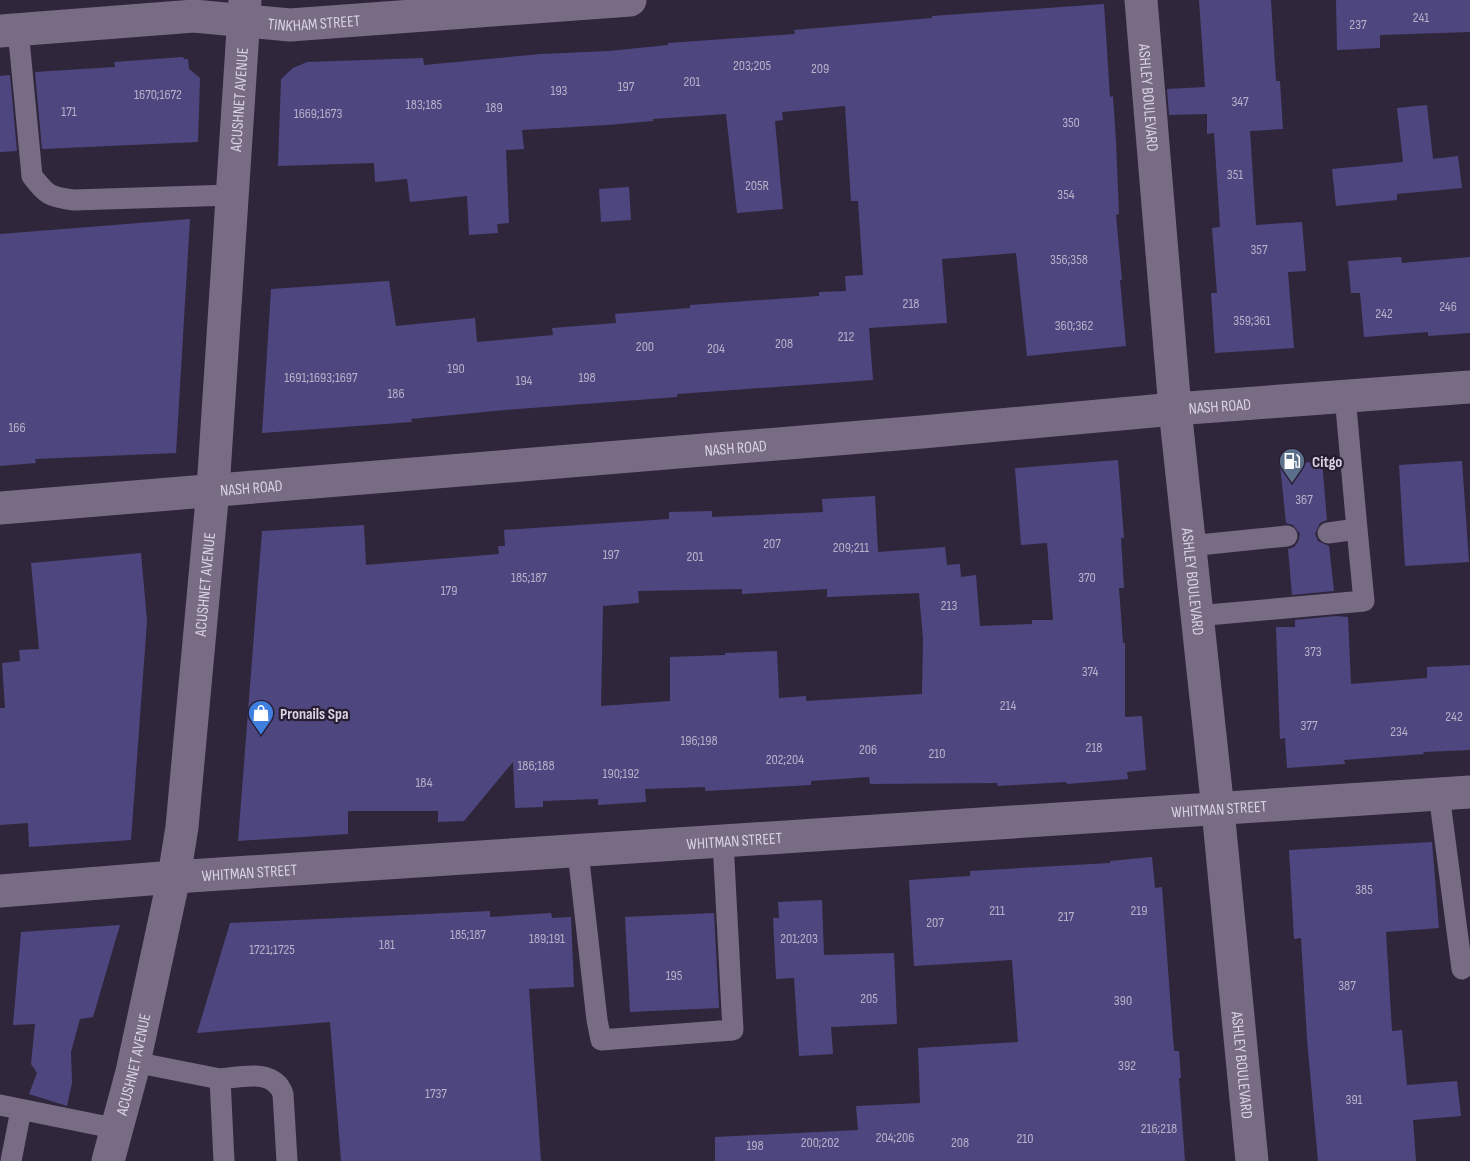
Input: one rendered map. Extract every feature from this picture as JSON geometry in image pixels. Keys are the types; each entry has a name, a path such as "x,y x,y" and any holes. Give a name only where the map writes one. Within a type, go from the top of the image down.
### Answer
{"main road":[{"name":"TINKHAM STREET","path":"9,30 245,10 290,25 630,0"},
{"name":"ASHLEY BOULEVARD","path":"1141,0 1175,409 1218,810 1251,1161"},
{"name":"ACUSHNET AVENUE","path":"108,1161 134,1062 174,878 188,768 213,489 245,10"},
{"name":"NASH ROAD","path":"0,508 1175,409 1470,387"},
{"name":"WHITMAN STREET","path":"0,891 1455,793"}],"lane":[{"path":"9,30 32,176 43,190 53,197 74,200 232,195"},
{"path":"1196,616 1364,602 1345,396"},
{"path":"1328,533 1358,530"},
{"path":"1189,546 1287,537"},
{"path":"1455,793 1462,969"},
{"path":"578,852 601,1040 733,1030 723,842"},
{"path":"134,1062 220,1079 262,1076 272,1079 280,1086 283,1094 287,1161"},
{"path":"220,1079 224,1161"},
{"path":"0,1105 118,1129"},
{"path":"11,1161 21,1110"}],"building":[{"path":"1199,0 1271,0 1276,81 1280,81 1283,129 1250,131 1256,225 1302,222 1306,271 1288,272 1294,348 1215,353 1211,293 1217,293 1212,228 1220,227 1214,133 1207,134 1207,114 1169,115 1167,89 1205,87"},
{"path":"1336,0 1470,0 1470,32 1380,35 1380,48 1337,50"},
{"path":"1104,4 1110,97 1113,96 1116,142 1119,214 1116,215 1126,346 1027,356 1016,253 942,259 947,323 869,328 873,380 677,394 677,397 411,419 412,422 262,433 271,289 389,281 396,326 475,318 477,342 553,335 552,328 616,323 615,314 690,308 690,305 819,296 819,292 846,291 845,276 863,275 858,201 851,201 845,106 782,112 783,120 775,121 783,209 737,213 726,114 522,130 524,149 506,150 509,223 497,224 498,233 469,235 467,196 410,202 407,179 375,182 374,163 278,166 281,79 293,68 307,62 423,58 424,65 541,54 609,51 668,45 668,43 795,34 794,30 932,18 932,16"},
{"path":"183,57 188,59 189,69 200,78 198,142 42,149 35,72 115,67 114,62"},
{"path":"10,75 17,151 0,152 0,76"},
{"path":"1427,105 1433,159 1458,156 1462,188 1397,194 1397,200 1336,206 1332,169 1403,162 1397,108"},
{"path":"629,187 631,220 601,222 599,189"},
{"path":"190,219 176,453 35,459 36,463 0,466 0,234"},
{"path":"1401,257 1402,263 1470,257 1470,333 1428,336 1428,332 1364,337 1360,293 1351,293 1348,261"},
{"path":"1118,460 1124,538 1121,538 1124,588 1119,588 1123,643 1125,643 1125,717 1142,716 1146,770 1127,772 1128,779 998,786 997,783 870,784 869,777 811,781 811,785 705,791 705,787 645,789 646,802 598,805 598,799 543,801 543,807 515,808 513,762 464,821 438,822 438,811 348,811 348,834 238,841 262,531 364,525 366,565 499,554 498,546 505,546 504,530 669,519 669,512 712,511 712,517 823,512 822,499 875,496 878,552 945,547 947,565 960,564 961,577 976,575 980,626 1032,624 1032,620 1053,620 1047,543 1021,545 1015,468","holes":["742,589 742,594 827,589 827,597 919,593 923,639 922,694 806,701 806,696 779,698 777,651 670,657 670,701 601,706 603,606 639,603 638,591"]},
{"path":"1322,461 1327,520 1320,523 1315,534 1318,541 1329,546 1334,591 1292,595 1288,549 1294,547 1298,542 1300,534 1293,525 1286,523 1280,465"},
{"path":"1462,461 1469,562 1405,566 1399,465"},
{"path":"141,553 147,621 131,840 29,847 28,823 0,825 0,708 5,708 2,663 20,661 19,650 39,649 31,563"},
{"path":"1348,617 1351,684 1427,678 1427,667 1470,665 1470,750 1423,752 1424,754 1344,760 1345,764 1287,768 1285,738 1280,739 1276,627 1295,627 1295,620"},
{"path":"1432,842 1439,928 1386,932 1392,1031 1402,1030 1407,1085 1457,1081 1461,1116 1413,1120 1416,1161 1318,1161 1301,938 1294,939 1289,850"},
{"path":"1152,857 1155,888 1162,887 1174,1051 1179,1051 1185,1161 715,1161 715,1137 858,1130 856,1106 920,1103 918,1048 1018,1042 1012,960 914,966 909,880 970,876 970,871 1110,863 1110,861"},
{"path":"822,900 824,955 894,953 897,1024 831,1027 833,1054 799,1056 794,978 776,979 773,918 779,918 778,902"},
{"path":"490,911 490,917 551,913 552,918 571,917 574,987 529,989 541,1161 341,1161 330,1022 197,1033 230,923"},
{"path":"714,913 719,1008 630,1012 625,917"},
{"path":"120,925 93,1017 80,1019 71,1052 72,1083 67,1106 29,1094 37,1073 31,1064 35,1024 13,1025 21,932"}],"place":[{"name":"Citgo","path":"1292,484"},
{"name":"Pronails Spa","path":"261,736"}]}
